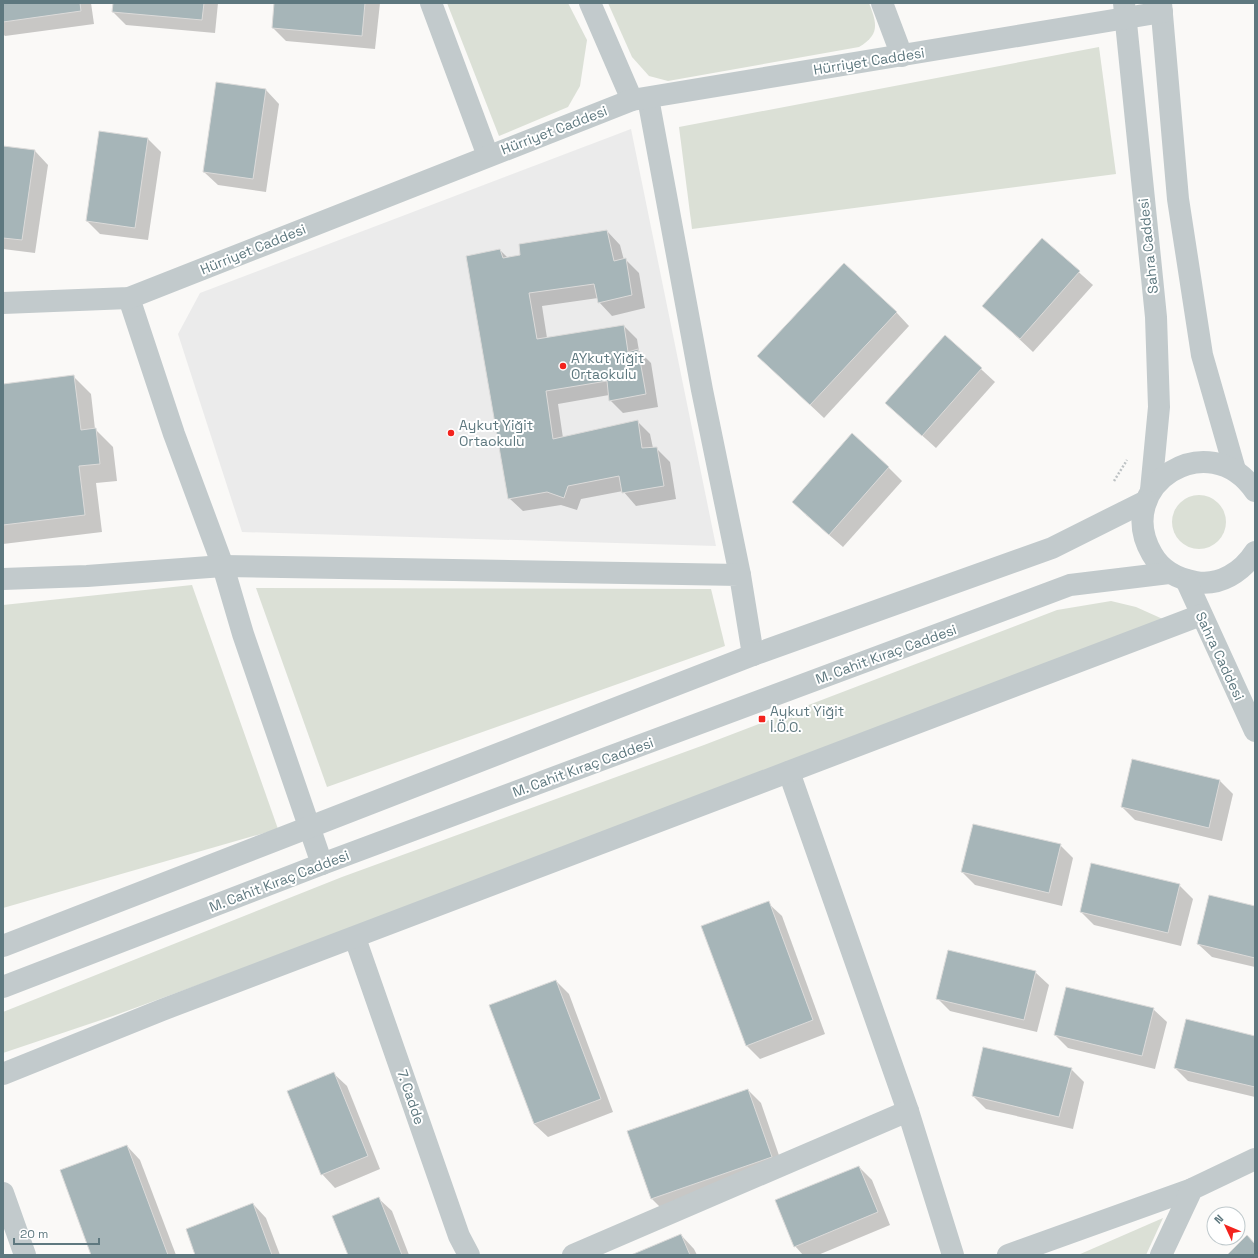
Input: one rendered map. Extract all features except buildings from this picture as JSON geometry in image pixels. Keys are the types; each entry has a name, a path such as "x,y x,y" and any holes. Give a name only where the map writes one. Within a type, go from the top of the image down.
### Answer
{"street":[{"path":"432,3 488,156"},
{"path":"590,3 640,99 740,575 753,655"},
{"path":"882,3 902,56"},
{"path":"1162,7 1178,199 1202,355 1235,470"},
{"name":"Hürriyet Caddesi","path":"3,303 129,298 488,156 640,99 902,56 1124,10 1162,7"},
{"name":"Sahra Caddesi","path":"1124,10 1156,317 1159,407 1149,495 1144,507 1142,526 1146,544 1155,560 1177,577 1201,615 1255,732"},
{"path":"129,298 174,434 223,566 243,634 322,864"},
{"path":"3,946 753,655 1052,548 1149,495 1164,476 1180,465 1199,461 1217,463 1235,470 1248,480 1255,491"},
{"name":"M. Cahit Kıraç Caddesi","path":"3,987 322,864 1070,585 1177,577 1203,583 1220,580 1236,573 1249,562 1255,552"},
{"path":"3,579 87,576 223,566 740,575"},
{"path":"3,1074 162,1010 355,938 1201,615"},
{"path":"789,772 908,1111 953,1255"},
{"name":"7. Cadde","path":"355,938 459,1236 469,1255"},
{"path":"573,1255 908,1111"},
{"path":"1008,1255 1192,1190 1255,1159"},
{"path":"1161,1255 1192,1190"},
{"path":"3,1193 25,1255"}],"shaded area":[{"path":"447,3 568,3 587,40 580,86 568,107 499,136"},
{"path":"608,3 869,3 874,17 875,28 871,38 859,47 668,81 649,76 632,57"},
{"path":"1099,47 1116,174 692,229 679,127"},
{"name":"Aykut Yiğit Ortaokulu","path":"631,129 716,546 242,532 178,334 200,293"},
{"path":"1199,495 1209,497 1218,503 1224,512 1226,522 1224,532 1218,541 1209,547 1199,549 1189,547 1180,541 1174,532 1172,522 1174,512 1180,503 1189,497"},
{"path":"192,585 278,829 3,908 3,605"},
{"path":"256,588 711,589 725,646 327,787"},
{"path":"1111,601 1136,607 1165,620 356,927 113,1016 3,1053 3,1012 342,877 704,745 1057,610"},
{"path":"1163,1218 1146,1255 1078,1255"}],"place":[{"name":"AYkut Yiğit Ortaokulu","path":"563,366"},
{"name":"Aykut Yiğit Ortaokulu","path":"451,433"},
{"name":"Aykut Yiğit İ.Ö.O.","path":"762,719"}]}
